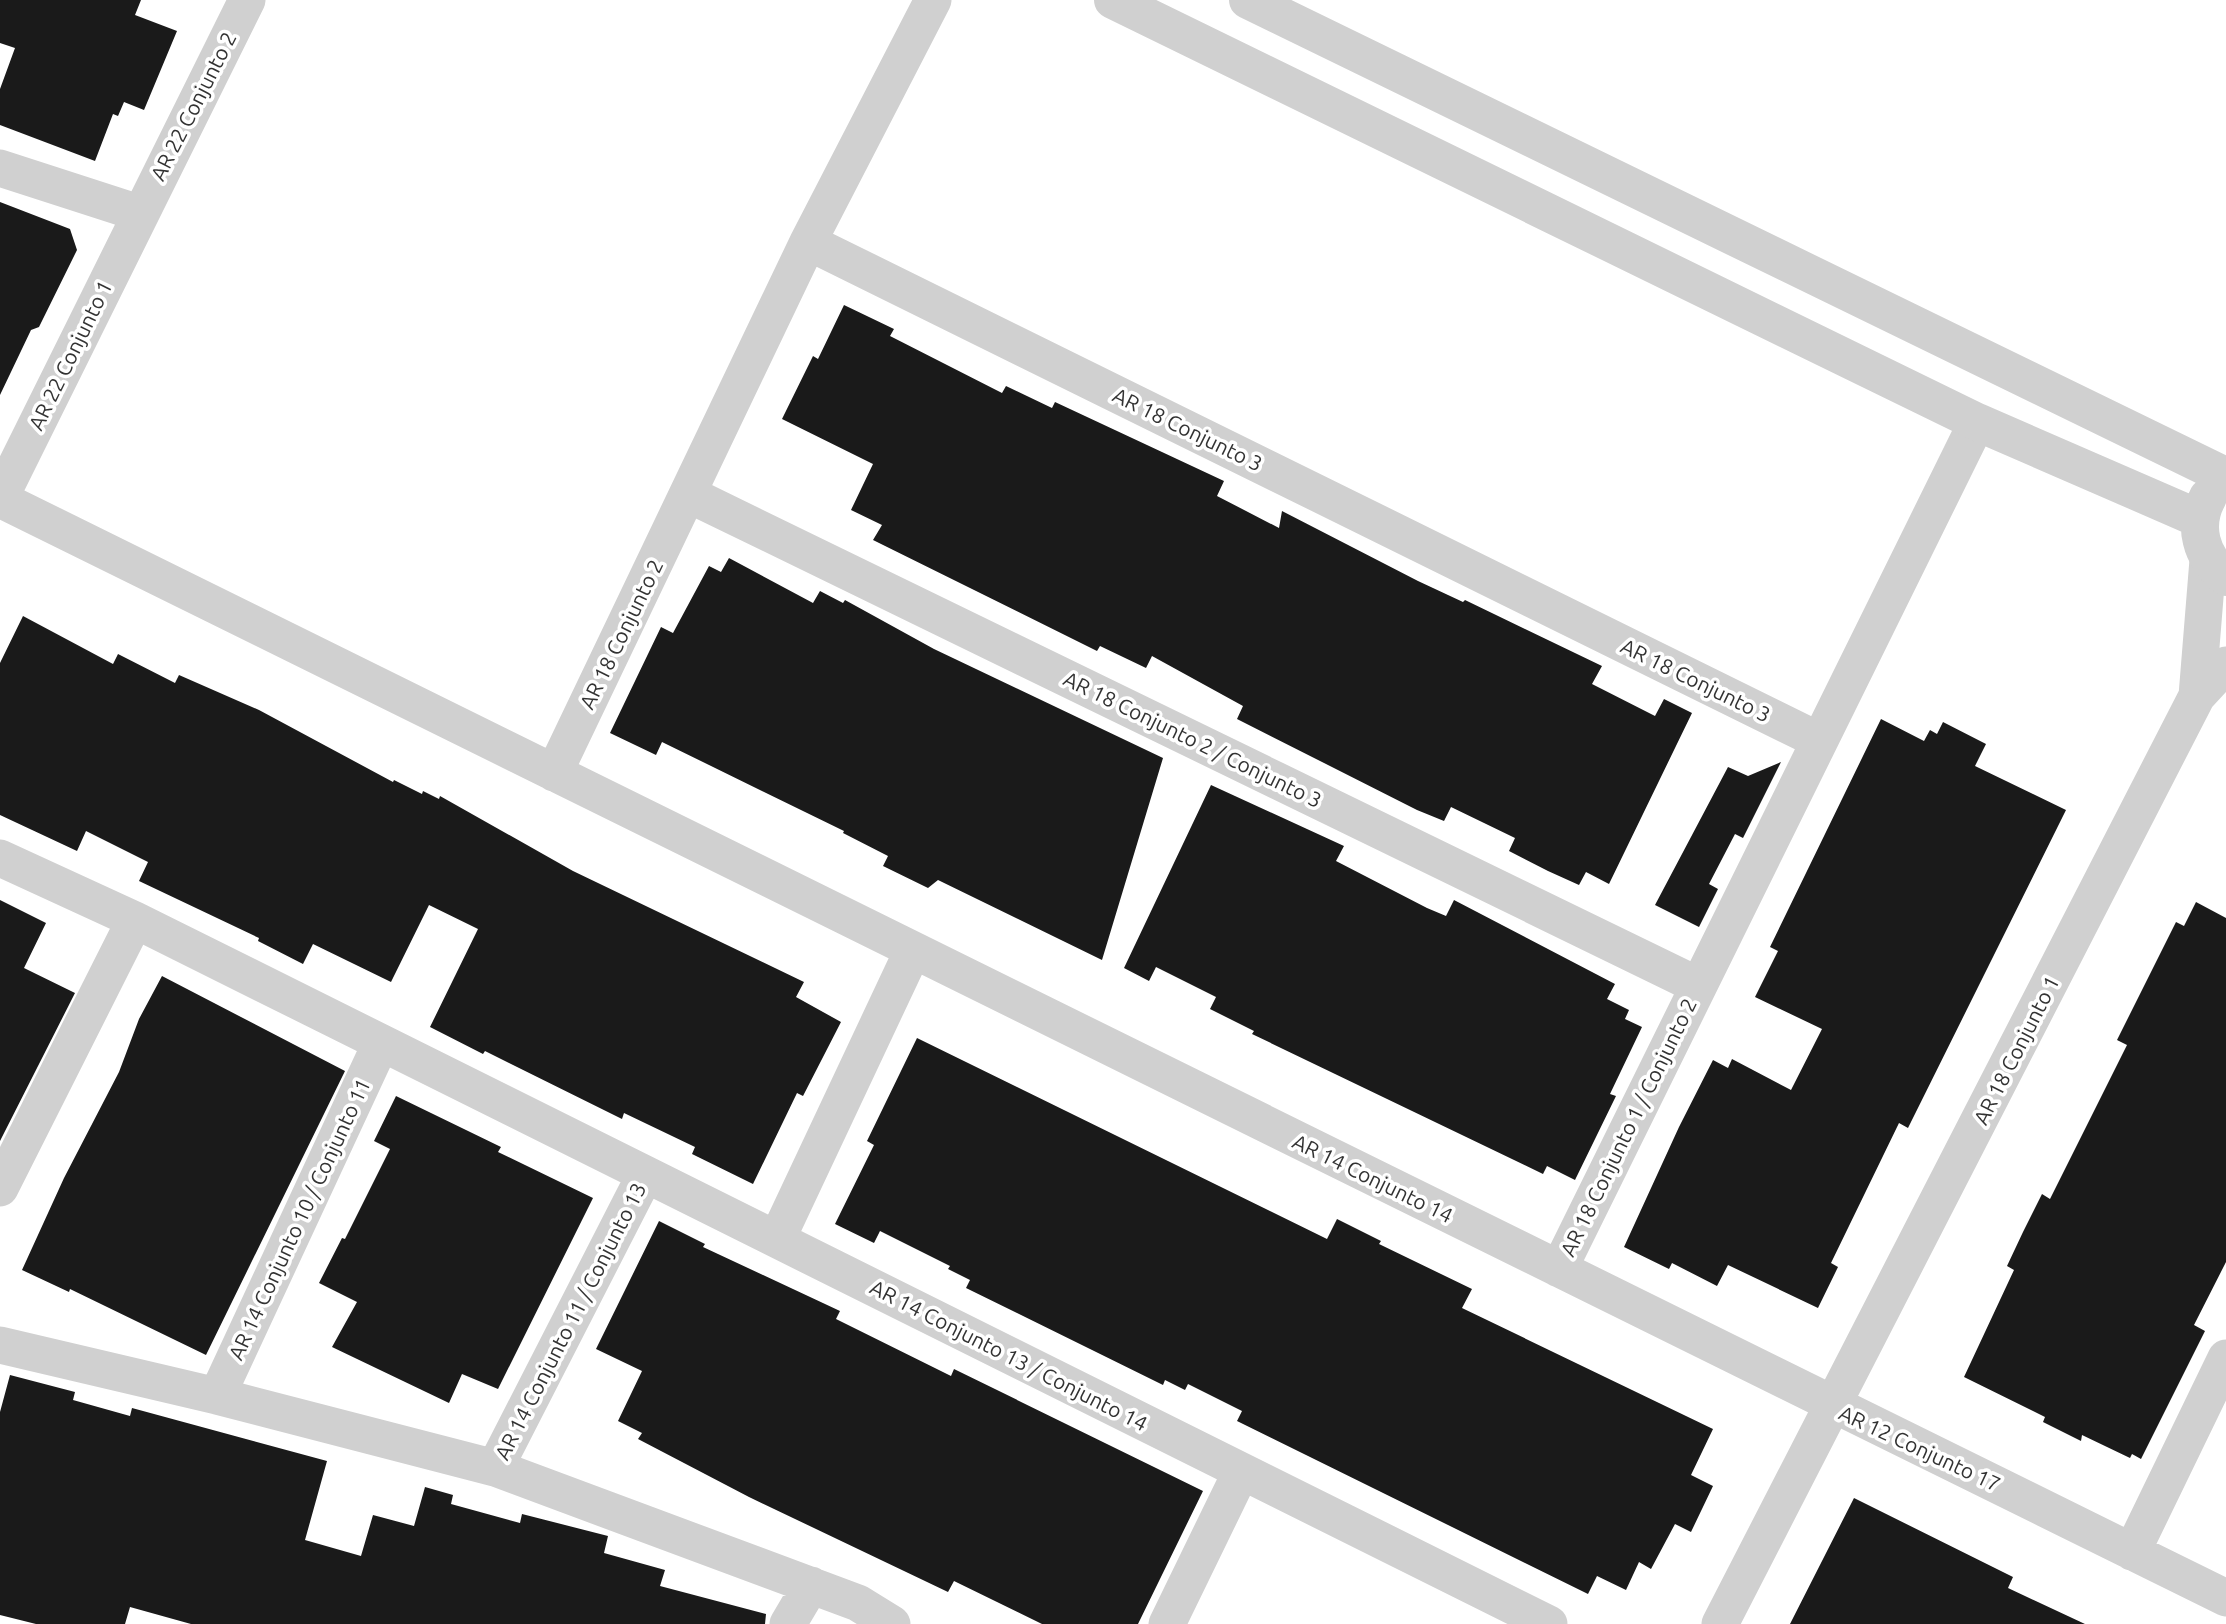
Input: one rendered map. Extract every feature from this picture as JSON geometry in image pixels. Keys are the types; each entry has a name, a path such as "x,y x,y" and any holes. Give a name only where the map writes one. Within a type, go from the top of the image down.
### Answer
{"street":[{"name":"AR 22 Conjunto 2","path":"139,213 247,0"},
{"path":"688,494 808,242 933,0"},
{"path":"1113,0 1977,422 2200,519"},
{"path":"1248,0 2225,474 2204,503 2200,519 2201,541 2217,569 2197,696"},
{"path":"0,168 139,213"},
{"name":"AR 22 Conjunto 1","path":"0,498 9,459 139,213"},
{"name":"AR 18 Conjunto 3","path":"808,242 1818,740"},
{"path":"1818,740 1977,422"},
{"name":"AR 18 Conjunto 2","path":"554,773 688,494"},
{"name":"AR 18 Conjunto 2 / Conjunto 3","path":"688,494 1698,985"},
{"name":"AR 14 Conjunto 14","path":"0,498 1834,1404"},
{"path":"2197,696 2226,665"},
{"name":"AR 18 Conjunto 1","path":"1834,1404 2197,696"},
{"name":"AR 18 Conjunto 1 / Conjunto 2","path":"1559,1269 1818,740"},
{"name":"AR 14 Conjunto 13 / Conjunto 14","path":"0,858 135,920 1241,1472"},
{"path":"0,1188 135,920"},
{"path":"777,1239 913,950"},
{"name":"AR 14 Conjunto 10 / Conjunto 11","path":"216,1396 381,1043"},
{"name":"AR 14 Conjunto 11 / Conjunto 13","path":"495,1468 645,1175"},
{"path":"0,1345 216,1396 495,1468 858,1603 891,1624"},
{"path":"2132,1552 2226,1358"},
{"name":"AR 12 Conjunto 17","path":"1720,1624 1834,1404 2226,1598"},
{"path":"1167,1624 1241,1472 1549,1624"},
{"path":"788,1624 811,1585"}],"building":[{"path":"0,0 141,0 135,15 177,31 144,110 124,102 118,116 113,114 95,161 0,125 0,89 15,48 0,43"},
{"path":"0,202 70,229 77,250 39,327 31,330 0,395"},
{"path":"844,305 894,329 890,336 1002,393 1006,386 1052,408 1055,402 1224,481 1217,496 1279,528 1282,511 1418,581 1463,602 1465,600 1602,666 1592,684 1655,716 1664,699 1692,713 1609,884 1586,872 1579,885 1548,871 1509,851 1515,838 1451,807 1444,821 1417,810 1237,719 1243,706 1152,656 1146,668 1100,646 1097,651 873,540 882,525 851,510 873,464 782,419 813,356 818,359"},
{"path":"729,558 813,603 820,591 843,603 845,600 934,649 1163,758 1102,960 938,880 928,888 883,866 888,856 843,833 844,831 662,742 656,755 610,733 661,627 673,633 709,566 721,572"},
{"path":"23,616 113,664 118,654 175,683 179,675 259,710 393,782 394,780 422,794 423,791 439,799 440,796 573,871 804,982 796,997 841,1022 803,1096 797,1093 753,1184 692,1154 695,1147 624,1113 622,1119 485,1051 483,1054 430,1027 478,929 429,905 391,982 313,944 303,964 258,941 259,938 139,881 148,862 86,831 77,851 0,815 0,663"},
{"path":"1881,719 1924,741 1930,730 1937,734 1943,722 1986,744 1975,766 2066,810 1908,1128 1899,1123 1831,1263 1838,1267 1818,1308 1728,1265 1717,1286 1672,1263 1669,1269 1624,1247 1713,1060 1728,1068 1732,1059 1791,1090 1822,1029 1755,997 1778,951 1770,947"},
{"path":"1781,762 1743,838 1735,834 1709,884 1718,889 1699,927 1655,905 1728,767 1748,776"},
{"path":"1211,785 1344,846 1336,861 1427,908 1446,916 1454,900 1615,984 1607,999 1629,1010 1625,1019 1642,1027 1610,1094 1616,1096 1575,1180 1547,1166 1543,1174 1252,1034 1254,1031 1210,1009 1216,997 1156,967 1149,981 1124,968"},
{"path":"0,900 46,923 24,968 75,993 0,1141"},
{"path":"2196,902 2226,918 2226,1262 2194,1325 2205,1331 2141,1459 2132,1454 2130,1458 2082,1435 2081,1441 2043,1422 2045,1417 1964,1377 2014,1270 2007,1266 2023,1232 2042,1194 2050,1199 2127,1045 2117,1040 2176,922 2184,926"},
{"path":"162,976 345,1071 206,1355 70,1289 69,1292 22,1270 64,1178 119,1072 139,1019"},
{"path":"917,1038 1327,1239 1337,1219 1381,1241 1379,1244 1472,1289 1462,1308 1713,1429 1691,1475 1713,1486 1691,1532 1675,1524 1651,1569 1639,1562 1626,1590 1597,1576 1588,1594 1237,1421 1242,1411 1188,1384 1185,1390 1165,1380 1163,1385 966,1288 970,1280 948,1269 950,1266 880,1231 874,1243 835,1224 874,1145 867,1141"},
{"path":"396,1096 501,1147 498,1152 593,1198 498,1389 462,1374 449,1403 332,1347 357,1302 319,1283 342,1238 345,1239 390,1149 374,1141"},
{"path":"659,1221 705,1244 703,1247 840,1311 836,1319 951,1376 954,1369 1203,1491 1138,1624 1042,1624 954,1581 948,1592 749,1497 638,1439 642,1433 618,1421 642,1371 596,1349"},
{"path":"10,1375 75,1392 73,1400 130,1416 132,1408 327,1461 305,1540 361,1556 373,1515 414,1526 425,1487 453,1495 451,1504 520,1523 522,1514 608,1536 604,1553 665,1570 660,1586 766,1614 765,1624 191,1624 130,1607 125,1624 36,1624 0,1615 0,1412"},
{"path":"1854,1498 2013,1577 2008,1588 2085,1624 1790,1624"}]}
